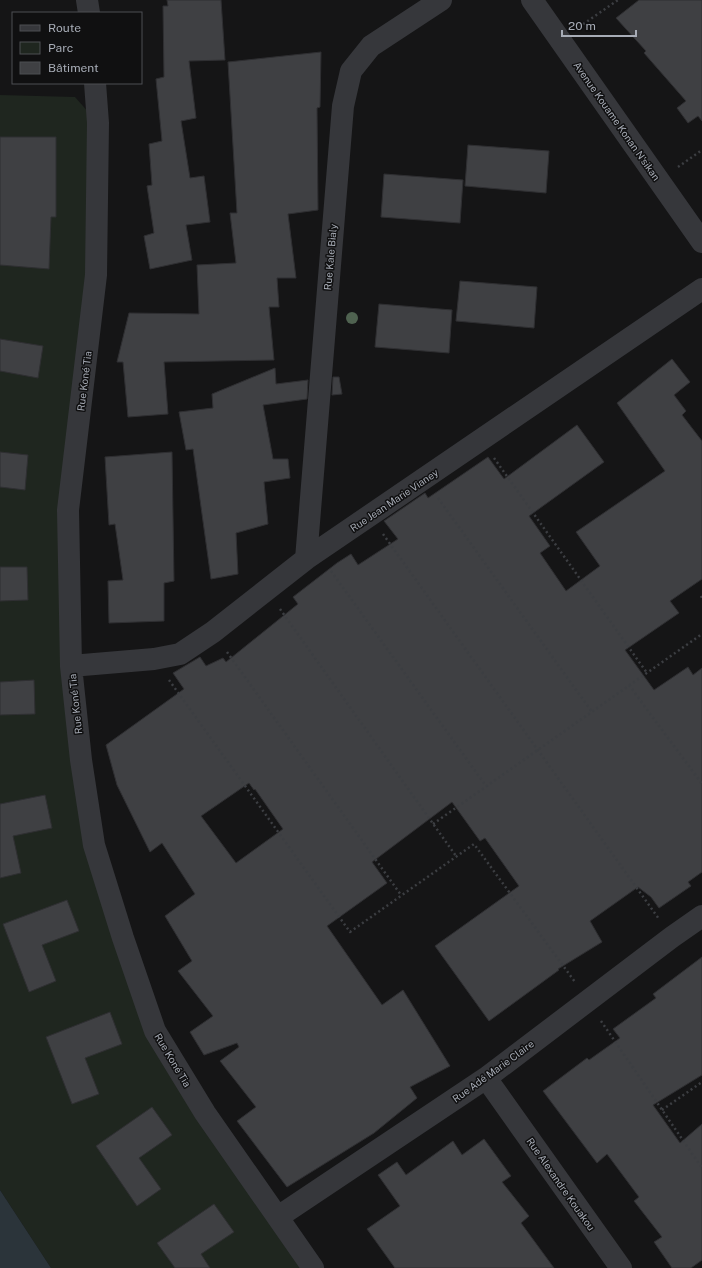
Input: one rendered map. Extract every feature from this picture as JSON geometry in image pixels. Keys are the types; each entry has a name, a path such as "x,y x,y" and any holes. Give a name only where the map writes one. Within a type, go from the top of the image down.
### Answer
{"street":[{"path":"87,0 89,12"},
{"name":"Rue Kale Bialy","path":"312,556 342,106 351,71 372,46 441,0"},
{"name":"Avenue Kouame Konan N'sikan","path":"532,0 702,242"},
{"name":"Rue Koné Tia","path":"95,84 98,123 96,276 68,510 71,666 81,760 94,845 123,938 155,1031 205,1113 314,1268"},
{"name":"Rue Jean Marie Vianey","path":"71,666 154,659 180,654 213,632 312,556 702,289"},
{"name":"Rue Adé Marie Claire","path":"278,1217 486,1078 702,916"},
{"name":"Rue Alexandre Kouakou","path":"486,1078 621,1268"}],"path":[{"path":"560,40 618,0"},
{"path":"658,180 702,150"},
{"path":"481,440 647,673"},
{"path":"424,479 592,712"},
{"path":"370,516 672,937"},
{"path":"312,556 486,786"},
{"path":"266,591 456,856"},
{"path":"213,632 401,895"},
{"path":"434,824 702,634"},
{"path":"154,659 350,932 474,844 588,1001 702,1168"},
{"path":"629,685 702,784"},
{"path":"662,1110 702,1082"}],"green space":[{"path":"0,95 75,97 98,123 68,510 94,845 155,1031 314,1268 51,1268 0,1190"}],"shaded area":[{"path":"0,1190 51,1268 0,1268"}],"building":[{"path":"167,0 221,0 225,60 189,61 196,118 181,121 190,178 204,176 210,222 186,225 192,260 150,269 144,236 154,233 147,186 152,185 149,144 162,141 156,79 164,77 163,6 168,6"},
{"path":"639,0 702,0 702,121 698,116 688,123 677,108 686,101 644,53 646,51 616,18"},
{"path":"321,52 320,107 317,108 318,210 288,214 296,278 277,278 279,307 269,307 274,360 164,362 168,414 128,417 123,362 117,362 129,313 199,314 197,265 236,263 230,213 237,213 228,62"},
{"path":"0,137 56,137 56,217 51,217 49,269 0,265"},
{"path":"468,145 549,151 546,193 465,186"},
{"path":"384,174 463,180 460,223 381,217"},
{"path":"460,281 537,287 534,328 456,321"},
{"path":"379,304 452,310 449,353 375,347"},
{"path":"0,339 43,346 38,378 0,371"},
{"path":"672,359 690,382 674,395 686,411 682,415 702,441 702,579 670,601 679,613 625,650 654,690 688,667 693,675 702,668 702,872 688,882 691,886 659,908 651,897 638,887 590,921 602,942 558,969 559,970 489,1021 435,946 519,886 485,838 480,841 452,802 372,862 387,883 327,926 382,1005 403,990 450,1066 410,1087 417,1098 374,1133 287,1187 237,1121 256,1107 220,1061 239,1047 237,1043 204,1055 190,1032 213,1016 178,971 192,961 165,916 195,894 162,843 150,852 117,785 106,745 184,689 173,673 200,657 206,666 223,658 226,662 298,604 293,597 337,563 351,554 358,565 398,539 384,521 425,493 428,498 488,457 504,479 577,425 604,462 529,516 550,546 540,553 566,591 600,566 576,532 665,471 617,403","holes":["249,783 254,790 255,789 283,829 236,863 201,816"]},
{"path":"275,368 276,384 308,380 307,399 263,405 273,459 288,459 290,478 264,482 268,524 236,533 238,574 211,579 193,449 186,450 179,412 213,408 212,394"},
{"path":"333,377 339,377 342,394 332,395"},
{"path":"0,452 28,455 25,490 0,487"},
{"path":"172,452 174,581 164,583 164,621 109,623 108,581 123,580 115,524 109,525 105,457"},
{"path":"0,567 27,567 28,600 0,601"},
{"path":"34,680 35,714 0,715 0,682"},
{"path":"45,795 52,828 13,836 21,873 0,878 0,804"},
{"path":"67,900 79,931 42,945 56,981 29,992 3,924"},
{"path":"702,957 702,1075 653,1105 680,1143 702,1124 702,1260 691,1268 672,1268 654,1242 662,1237 634,1201 639,1197 607,1154 597,1163 543,1091 587,1058 589,1060 620,1038 613,1029 656,998 653,994"},
{"path":"110,1012 122,1044 85,1058 99,1094 72,1104 46,1037"},
{"path":"152,1107 172,1135 139,1158 161,1189 137,1206 96,1146"},
{"path":"484,1139 511,1176 502,1182 529,1216 521,1223 554,1268 395,1268 367,1229 400,1206 378,1175 397,1162 406,1175 453,1141 462,1155"},
{"path":"214,1204 234,1232 201,1254 210,1268 175,1268 157,1243"}]}
